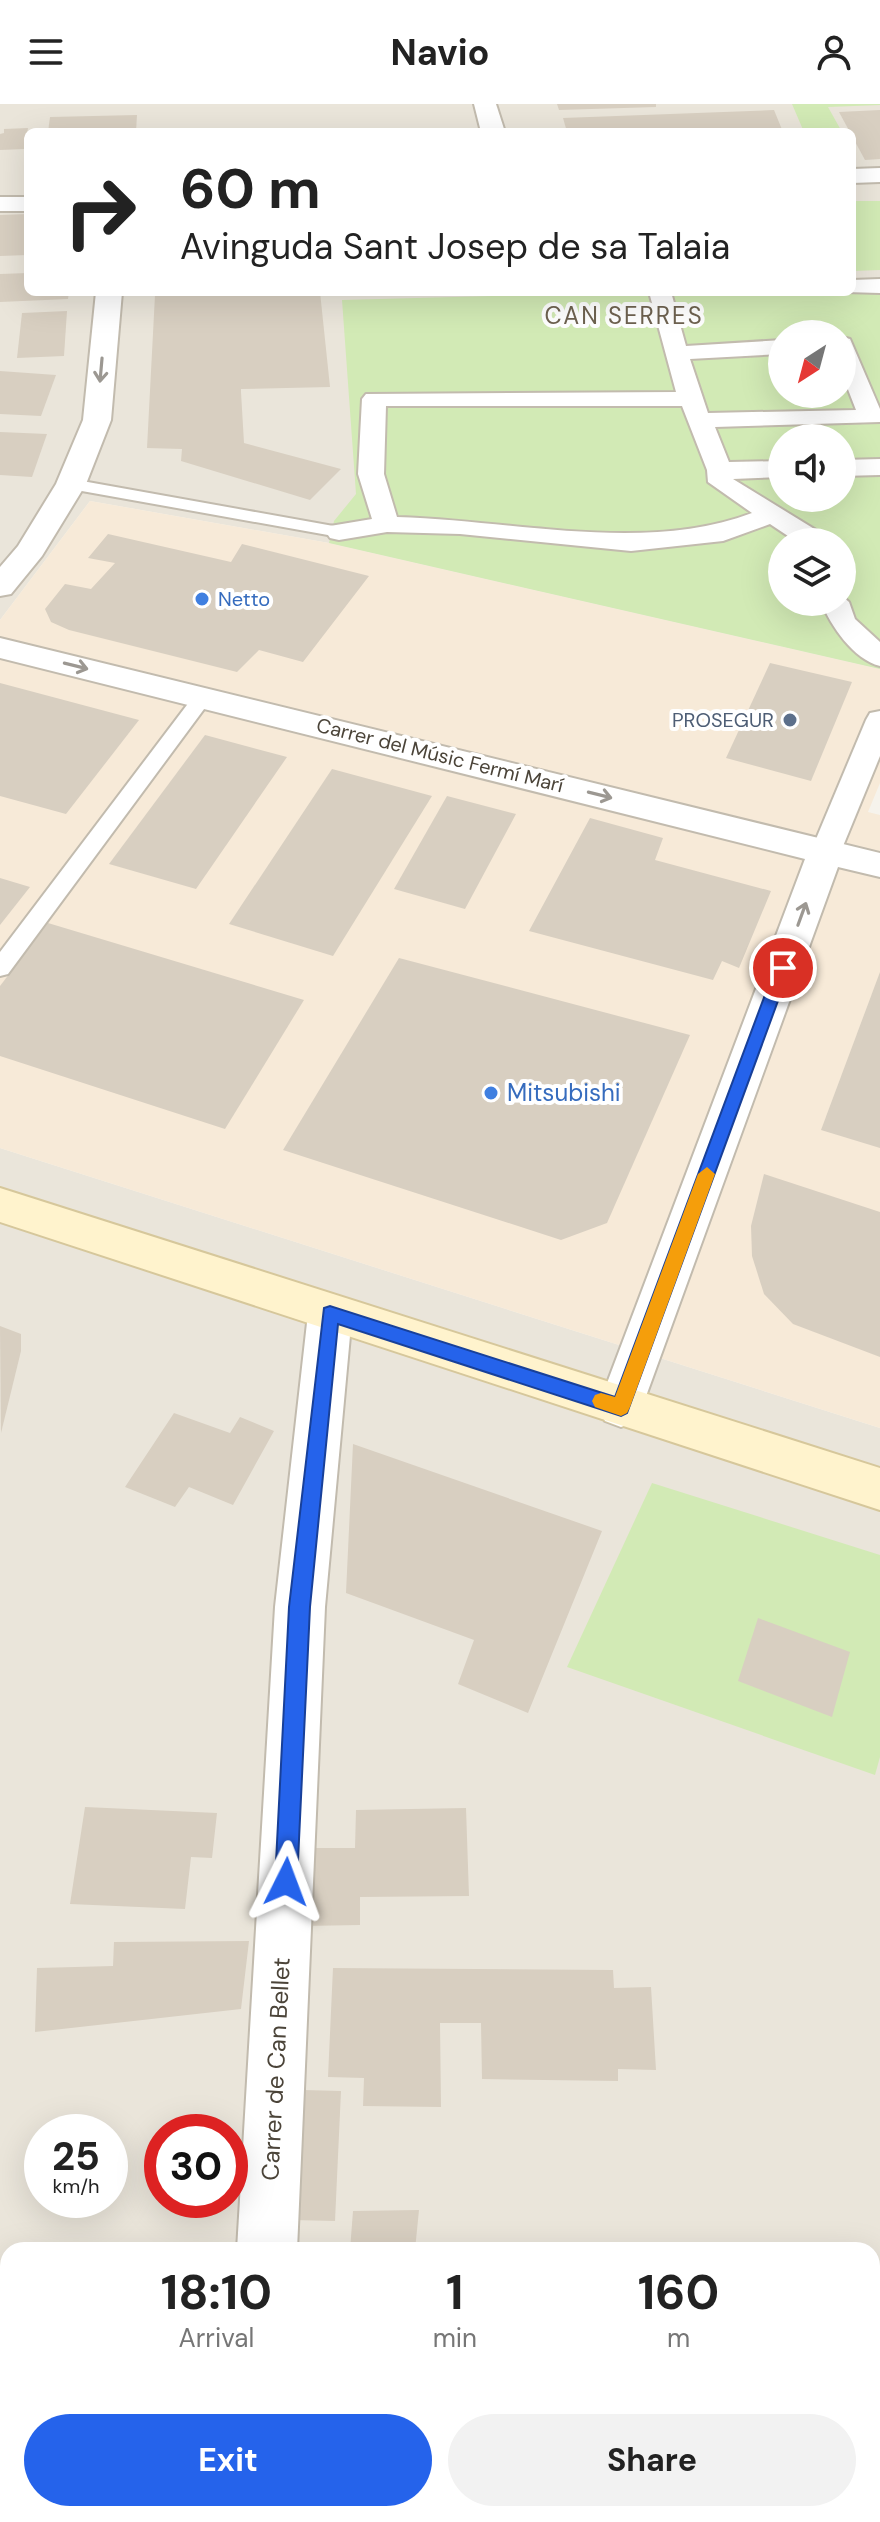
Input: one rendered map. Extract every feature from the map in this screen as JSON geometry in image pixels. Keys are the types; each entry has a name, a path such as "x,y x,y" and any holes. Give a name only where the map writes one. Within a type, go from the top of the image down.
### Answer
{"main road":[{"path":"0,1205 880,1489"}],"street":[{"path":"485,104 492,128"},
{"path":"856,176 880,175"},
{"path":"0,204 24,204"},
{"path":"856,287 880,286"},
{"path":"0,587 31,550 71,484 97,420 109,296"},
{"path":"661,296 696,410 720,470 721,482 794,528"},
{"path":"677,353 768,348"},
{"path":"387,524 371,474 374,399 871,417 856,379"},
{"path":"856,468 880,467"},
{"path":"720,470 768,469"},
{"path":"339,532 387,524 460,526 631,543 723,533 772,514"},
{"path":"841,616 843,622 880,657"},
{"name":"Carrer del Músic Fermí Marí","path":"0,648 880,865"},
{"path":"621,1407 826,851 880,720"},
{"name":"Carrer de Can Bellet","path":"267,2242 300,1607 330,1314"}],"lane":[{"path":"71,484 339,532"},
{"path":"0,968 203,697"}],"shaded area":[{"path":"0,104 880,104 880,669 329,543 90,501 0,620"},
{"path":"90,501 329,543 880,669 880,783 868,812 880,815 880,1428 0,1148 0,620"},
{"path":"0,1148 880,1428 880,2242 0,2242"}],"green space":[{"path":"792,104 880,104 828,107 840,128 802,128"},
{"path":"856,201 880,201 880,270 856,271"},
{"path":"880,279 880,669 329,543 334,521 356,494 342,300 490,296 856,296 856,280"},
{"path":"652,1483 880,1555 880,1757 875,1775 567,1667"}],"building":[{"path":"557,104 656,104 656,107 559,110"},
{"path":"774,110 781,128 566,128 563,118"},
{"path":"880,110 880,159 865,160 856,143 856,128 848,128 839,112"},
{"path":"137,115 136,128 49,128 50,117"},
{"path":"24,128 24,149 0,150 0,134 4,133 4,129"},
{"path":"24,214 24,255 0,256 0,215"},
{"path":"24,273 24,296 68,296 68,299 0,302 0,274"},
{"path":"155,296 320,296 330,387 241,389 244,443 341,469 310,500 181,461 182,449 147,448"},
{"path":"67,311 64,356 17,358 22,313"},
{"path":"0,371 56,375 41,416 0,414"},
{"path":"0,432 47,434 32,477 0,475"},
{"name":"Netto","path":"108,534 231,562 242,544 369,576 303,662 259,650 237,672 69,630 51,622 45,609 65,584 91,589 115,563 88,558"},
{"name":"PROSEGUR","path":"770,663 852,682 811,781 726,758"},
{"path":"0,683 139,720 66,814 0,796"},
{"path":"205,735 287,757 196,889 109,864"},
{"path":"332,769 432,796 333,956 229,924"},
{"path":"447,796 516,814 465,909 394,889"},
{"path":"590,818 663,838 655,860 771,891 739,968 722,961 713,980 529,931"},
{"path":"0,878 30,887 0,925"},
{"path":"48,923 304,1000 225,1129 0,1056 0,986"},
{"name":"Mitsubishi","path":"399,958 690,1035 607,1223 561,1240 283,1150"},
{"path":"880,972 880,1148 821,1130"},
{"path":"764,1174 880,1212 880,1357 793,1324 764,1294 752,1256 751,1226"},
{"path":"0,1326 21,1334 21,1351 1,1433"},
{"path":"174,1413 230,1433 240,1417 274,1431 233,1505 189,1487 175,1507 125,1487"},
{"path":"353,1444 602,1531 528,1713 458,1684 474,1640 346,1593"},
{"path":"758,1618 850,1652 832,1717 738,1681"},
{"path":"85,1807 217,1813 212,1858 191,1857 185,1909 70,1904"},
{"path":"466,1808 469,1896 360,1897 360,1925 304,1926 307,1848 355,1848 356,1810"},
{"path":"249,1941 241,2009 35,2032 37,1968 113,1966 114,1942"},
{"path":"333,1968 613,1970 614,1988 651,1987 656,2070 618,2069 618,2081 482,2079 481,2023 440,2023 441,2107 363,2106 364,2078 328,2077"},
{"path":"303,2090 341,2091 335,2221 291,2220"},
{"path":"419,2210 416,2242 351,2242 353,2211"}],"slow traffic":[{"path":"601,1401 621,1407 707,1174"}],"place":[{"name":"Netto","path":"202,599"},
{"name":"PROSEGUR","path":"790,720"},
{"name":"Mitsubishi","path":"491,1093"}],"district":[{"name":"CAN SERRES","path":"624,316"}],"route":[{"path":"286,1882 300,1607 330,1314 621,1407 783,968"}]}
